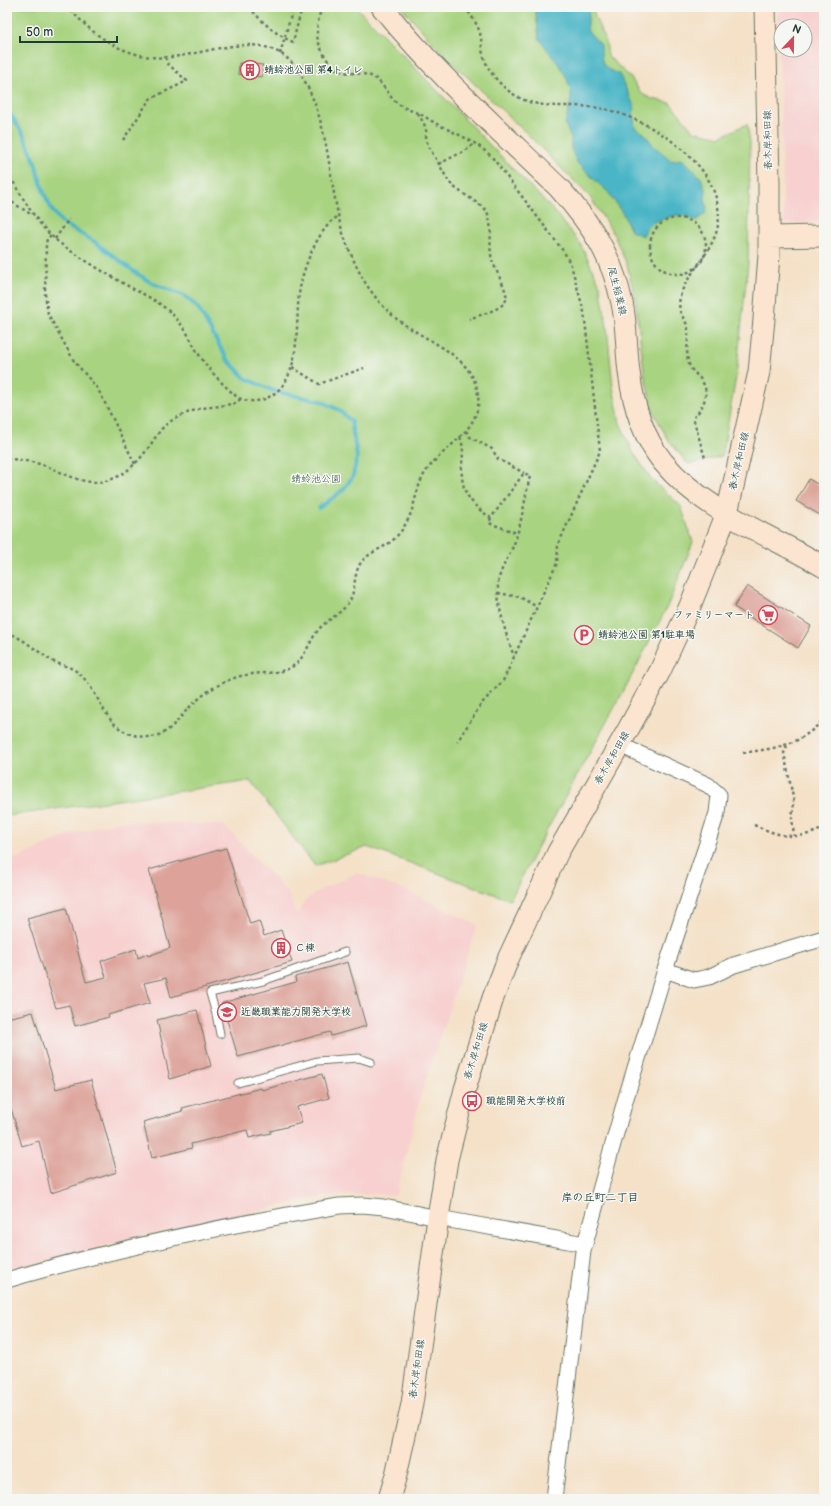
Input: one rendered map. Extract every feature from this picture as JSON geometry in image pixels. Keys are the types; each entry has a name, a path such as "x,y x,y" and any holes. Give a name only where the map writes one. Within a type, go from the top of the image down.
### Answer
{"main road":[{"name":"尾生稲葉線","path":"382,7 432,65 559,188 590,226 604,250 616,281 622,305 632,392 638,416 648,439 663,461 679,478 700,496 824,568"},
{"name":"春木岸和田線","path":"389,1499 412,1404 438,1218 454,1131 480,1036 493,998 508,959 558,852 620,745 660,671 687,613 727,513 759,372 764,319 769,237 769,182 764,7"},
{"path":"769,237 824,236"}],"street":[{"path":"554,1499 581,1266 585,1244 624,1101 665,970 717,813 719,795 708,786 620,745"},
{"path":"665,970 694,980 709,977 734,966 824,938"},
{"path":"7,1280 90,1256 193,1233 339,1206 363,1205 384,1207 585,1244"}],"lane":[{"path":"220,1034 210,993 263,981 345,952"},
{"path":"238,1083 317,1061 359,1058 371,1062"}],"path":[{"path":"7,632 29,644 49,659 77,672 91,688 103,710 119,727 137,735 149,737 159,736 173,726 194,703 222,683 247,675 283,671 294,666 300,661 315,634 322,626 343,610 349,602 353,593 356,574 360,565 366,558 401,532 411,515 423,476 438,457 472,424 478,405 478,394 470,372 453,355 399,321 388,312 363,279 347,244 339,216 323,128 307,86 294,65 280,54 265,47 243,44 156,58 142,55 116,47 103,39 89,29 68,7"},
{"path":"249,7 268,28 293,42 302,7"},
{"path":"286,7 292,12"},
{"path":"280,54 292,12 295,7"},
{"path":"321,7 317,38 320,48 333,67 340,71 365,74 375,78 384,86 398,104 474,142 492,157 564,252 571,265 580,295 586,328 600,451 559,543 558,563 503,681 482,703 457,742"},
{"path":"465,7 480,32 483,54 491,74 518,97 532,103 598,108 637,119 656,130 678,146 696,162 708,178 716,196 719,210 719,223 714,238 701,262 687,280 682,292 680,308 688,330 687,354 689,363 692,371 704,384 706,393 699,412 693,418 705,458"},
{"path":"123,140 150,99 187,81 168,64 165,57"},
{"path":"418,113 426,128 426,141 433,156 449,181 453,186 468,198 483,207 486,211 491,236 492,259 506,292 507,299 502,306 469,318"},
{"path":"439,164 470,148 474,142"},
{"path":"7,172 34,217 50,235 106,273 159,302 168,309 185,329 205,363 240,399 248,401 257,401 272,395 283,385 292,366 294,356 300,285 304,269 318,240 333,219 339,216"},
{"path":"7,199 34,217"},
{"path":"678,218 687,219 698,226 706,243 705,253 701,262 694,268 682,273 672,273 663,270 651,255 650,245 653,232 660,224 668,220 678,218"},
{"path":"56,239 69,219"},
{"path":"50,235 46,244 45,275 45,294 48,314 74,361 100,395 135,464"},
{"path":"292,366 319,384 364,368"},
{"path":"7,459 44,466 88,482 112,479 129,470 163,427 171,422 197,410 230,405 238,402 240,399"},
{"path":"466,431 470,437 492,449 498,459 530,476 517,534 501,570 498,581 498,593 514,656"},
{"path":"460,437 464,445 462,479 464,488 473,504 491,518"},
{"path":"517,534 489,523 491,518 524,473"},
{"path":"498,593 520,597 537,607"},
{"path":"743,753 787,746 806,736 824,719"},
{"path":"787,746 784,753 794,802 792,818 794,836"},
{"path":"754,825 774,834 794,836 811,834 824,828"}],"shaded area":[{"path":"778,7 824,7 824,223 784,224 779,58 813,58 813,18 778,18"},
{"name":"近畿職業能力開発大学校","path":"120,821 224,825 289,894 297,915 305,901 320,890 357,873 405,890 477,925 421,1094 396,1195 375,1194 325,1196 127,1239 7,1273 7,863 68,835"}],"green space":[{"name":"蜻蛉池公園","path":"7,7 356,7 554,211 580,243 600,285 607,327 613,387 620,423 633,452 652,480 681,506 693,542 667,607 628,683 510,900 367,847 315,866 250,781 7,816"},
{"path":"401,7 593,7 595,17 606,42 608,56 630,77 642,94 652,99 670,103 694,131 720,137 747,124 750,142 748,264 736,377 722,456 688,464 667,438 652,409 644,372 635,297 627,265 614,235 590,197 523,130 445,56"}],"water":[{"path":"535,7 586,7 589,12 587,30 601,45 601,56 605,67 619,74 634,106 633,112 635,128 644,133 653,145 672,161 681,159 686,162 701,178 706,192 705,199 707,208 705,214 695,221 686,216 677,215 654,222 647,227 643,236 631,231 623,214 609,193 578,164 574,156 571,148 571,138 565,124 571,100 571,91 562,69 539,38"}],"building":[{"name":"蜻蛉池公園 第4トイレ","path":"239,63 263,65 262,77 238,74"},
{"path":"809,479 824,488 824,507 820,515 796,501"},
{"path":"747,586 811,626 798,648 734,607"},
{"path":"226,848 250,924 259,921 264,936 281,930 292,962 171,997 166,978 144,983 150,1003 108,1015 109,1017 75,1026 69,1005 56,1008 27,918 66,908 86,982 106,977 101,961 136,949 138,958 170,948 149,870"},
{"path":"348,962 366,1026 331,1036 330,1032 238,1057 222,1003 296,982 295,977"},
{"path":"197,1010 211,1066 170,1079 157,1020"},
{"path":"33,1012 56,1089 91,1080 117,1172 51,1193 39,1141 22,1146 7,1095 7,1018"},
{"path":"322,1074 329,1098 297,1107 302,1123 249,1138 247,1130 191,1144 192,1148 152,1158 143,1122 183,1111 182,1108 261,1088 262,1090"}],"waterway":[{"path":"7,112 11,115 24,136 34,159 44,193 52,210 62,223 92,240 152,283 185,296 198,308 227,359 245,378 274,391 321,401 339,410 351,421 357,457 353,476 343,490 319,508"}],"place":[{"name":"蜻蛉池公園 第4トイレ","path":"250,70"},
{"name":"ファミリーマート","path":"768,615"},
{"name":"蜻蛉池公園 第1駐車場","path":"584,635"},
{"name":"Ｃ棟","path":"281,948"},
{"name":"近畿職業能力開発大学校","path":"227,1012"},
{"name":"職能開発大学校前","path":"472,1101"}],"district":[{"name":"岸の丘町二丁目","path":"600,1197"}]}
